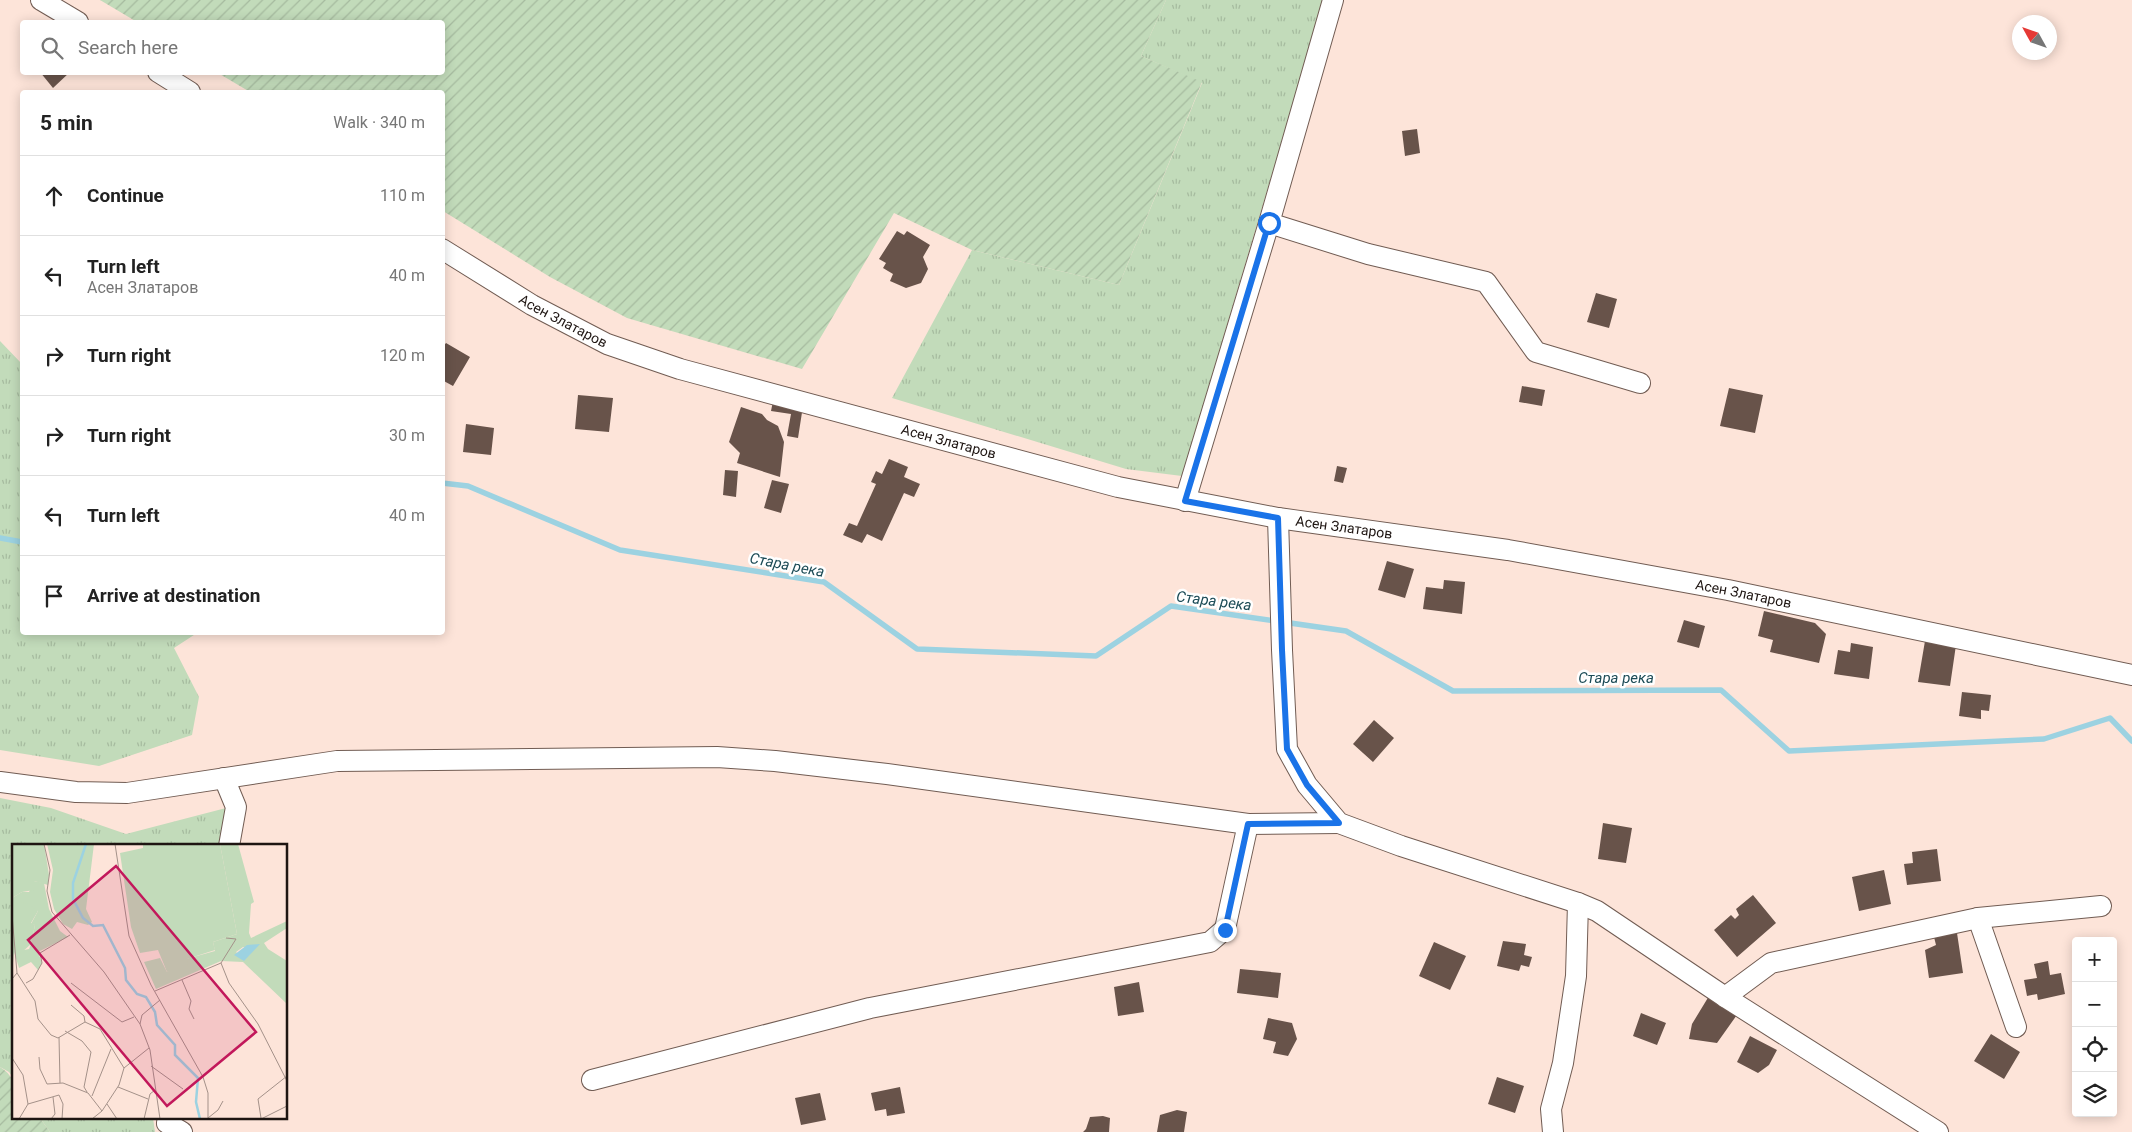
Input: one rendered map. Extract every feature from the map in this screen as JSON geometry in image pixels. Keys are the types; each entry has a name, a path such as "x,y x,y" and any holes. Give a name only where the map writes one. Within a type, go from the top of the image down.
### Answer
{"street":[{"path":"42,0 75,20"},
{"path":"1185,501 1269,223 1333,0"},
{"path":"163,75 187,90"},
{"path":"1269,223 1368,254 1486,282 1536,352 1640,383"},
{"name":"Асен Златаров","path":"445,251 532,305 607,344 680,370 1118,488 1278,518 1508,550 1709,587 2132,675"},
{"path":"1278,518 1287,749 1307,785 1339,823"},
{"path":"0,782 76,792 127,793 337,762 717,757 775,761 887,774 1248,824 1339,823 1401,846 1578,903 1597,911 1725,997 1931,1130"},
{"path":"224,778 236,807 229,844"},
{"path":"592,1080 870,1008 1210,942 1225,930 1248,824"},
{"path":"1553,1132 1551,1109 1563,1063 1576,976 1578,903"},
{"path":"1725,997 1772,963 1978,918 2101,906"},
{"path":"1978,918 2016,1027"},
{"path":"168,1120 167,1123 182,1132"}],"green space":[{"path":"100,0 1166,0 1141,56 1202,82 1119,285 972,250 894,213 802,369 627,318 550,277 445,212 445,90 247,90 221,75 445,75 445,20 134,20"},
{"path":"1166,0 1324,0 1182,476 1126,469 892,398 972,250 1119,285 1202,83 1141,56"},
{"path":"0,341 20,362 20,635 194,635 174,648 199,697 192,735 99,766 0,750"},
{"path":"0,798 51,808 126,834 226,808 220,844 12,844 12,1076 9,1072 0,1067"},
{"path":"0,1067 12,1080 12,1120 41,1120 50,1132 0,1132"},
{"path":"41,1120 153,1120 155,1132 50,1132"}],"building":[{"path":"42,75 67,75 53,88"},
{"path":"1417,129 1420,153 1405,156 1402,131"},
{"path":"897,231 904,235 907,231 930,245 923,257 928,269 921,283 906,288 890,281 893,274 883,268 886,263 879,259"},
{"path":"1596,293 1617,299 1609,328 1587,322"},
{"path":"446,343 470,357 453,386 445,382"},
{"path":"1522,386 1545,390 1542,406 1519,402"},
{"path":"1729,388 1763,395 1755,433 1720,426"},
{"path":"578,395 613,398 609,432 575,429"},
{"path":"773,401 803,406 798,438 787,436 791,414 771,411"},
{"path":"741,407 762,414 767,420 778,426 784,442 780,477 737,463 740,453 729,442"},
{"path":"466,424 494,428 491,455 463,452"},
{"path":"889,459 908,467 904,477 920,484 914,497 904,493 882,541 867,534 862,543 843,535 849,523 857,526 876,484 871,482 876,471 882,474"},
{"path":"1337,466 1347,468 1343,483 1334,481"},
{"path":"725,470 738,471 736,497 723,495"},
{"path":"772,480 789,484 781,513 764,508"},
{"path":"1387,561 1414,569 1405,598 1378,590"},
{"path":"1444,580 1465,582 1462,614 1423,609 1426,587 1443,589"},
{"path":"1764,611 1815,623 1826,634 1819,663 1770,652 1773,640 1758,636"},
{"path":"1684,620 1705,626 1699,648 1677,642"},
{"path":"1925,641 1956,645 1950,686 1918,682"},
{"path":"1851,643 1873,647 1869,679 1834,674 1838,650 1850,652"},
{"path":"1962,692 1991,695 1989,711 1981,710 1981,719 1959,716"},
{"path":"1374,720 1394,738 1373,762 1353,744"},
{"path":"1603,823 1632,828 1626,863 1598,859"},
{"path":"1937,849 1941,881 1907,885 1904,864 1913,863 1912,852"},
{"path":"1884,870 1891,904 1859,911 1852,877"},
{"path":"1753,895 1776,923 1737,957 1714,930 1731,915 1735,919 1739,915 1736,909"},
{"path":"1957,933 1963,973 1929,978 1925,950 1936,945 1934,937"},
{"path":"1503,941 1526,944 1524,955 1532,957 1529,967 1521,965 1519,971 1497,966"},
{"path":"1434,942 1466,956 1450,990 1419,976"},
{"path":"2048,961 2050,975 2061,973 2065,994 2038,1000 2037,994 2027,996 2024,980 2037,978 2034,964"},
{"path":"1240,969 1281,973 1278,998 1237,993"},
{"path":"1139,982 1144,1012 1118,1016 1114,987"},
{"path":"1709,996 1739,1012 1717,1043 1689,1039 1692,1024"},
{"path":"1641,1013 1666,1023 1657,1045 1633,1036"},
{"path":"1268,1018 1292,1023 1297,1039 1288,1056 1273,1053 1276,1042 1263,1039"},
{"path":"1991,1034 2020,1052 2004,1079 1974,1061"},
{"path":"1750,1036 1777,1050 1769,1065 1758,1073 1737,1062"},
{"path":"1497,1077 1524,1086 1515,1113 1488,1104"},
{"path":"900,1087 905,1113 887,1116 886,1109 875,1111 871,1093"},
{"path":"820,1093 826,1120 801,1125 795,1098"},
{"path":"1177,1110 1187,1112 1184,1132 1157,1132 1160,1115"},
{"path":"1103,1116 1110,1118 1109,1132 1083,1132 1090,1117"}],"waterway":[{"name":"Стара река","path":"445,483 468,486 620,550 824,582 917,649 1096,656 1171,606 1346,631 1453,691 1721,690 1789,751 2044,739 2110,718 2132,741"},
{"name":"Стара река","path":"0,538 20,542"}],"route":[{"path":"1225,930 1248,824 1339,823 1307,785 1287,749 1278,518 1185,501 1269,223"}]}
